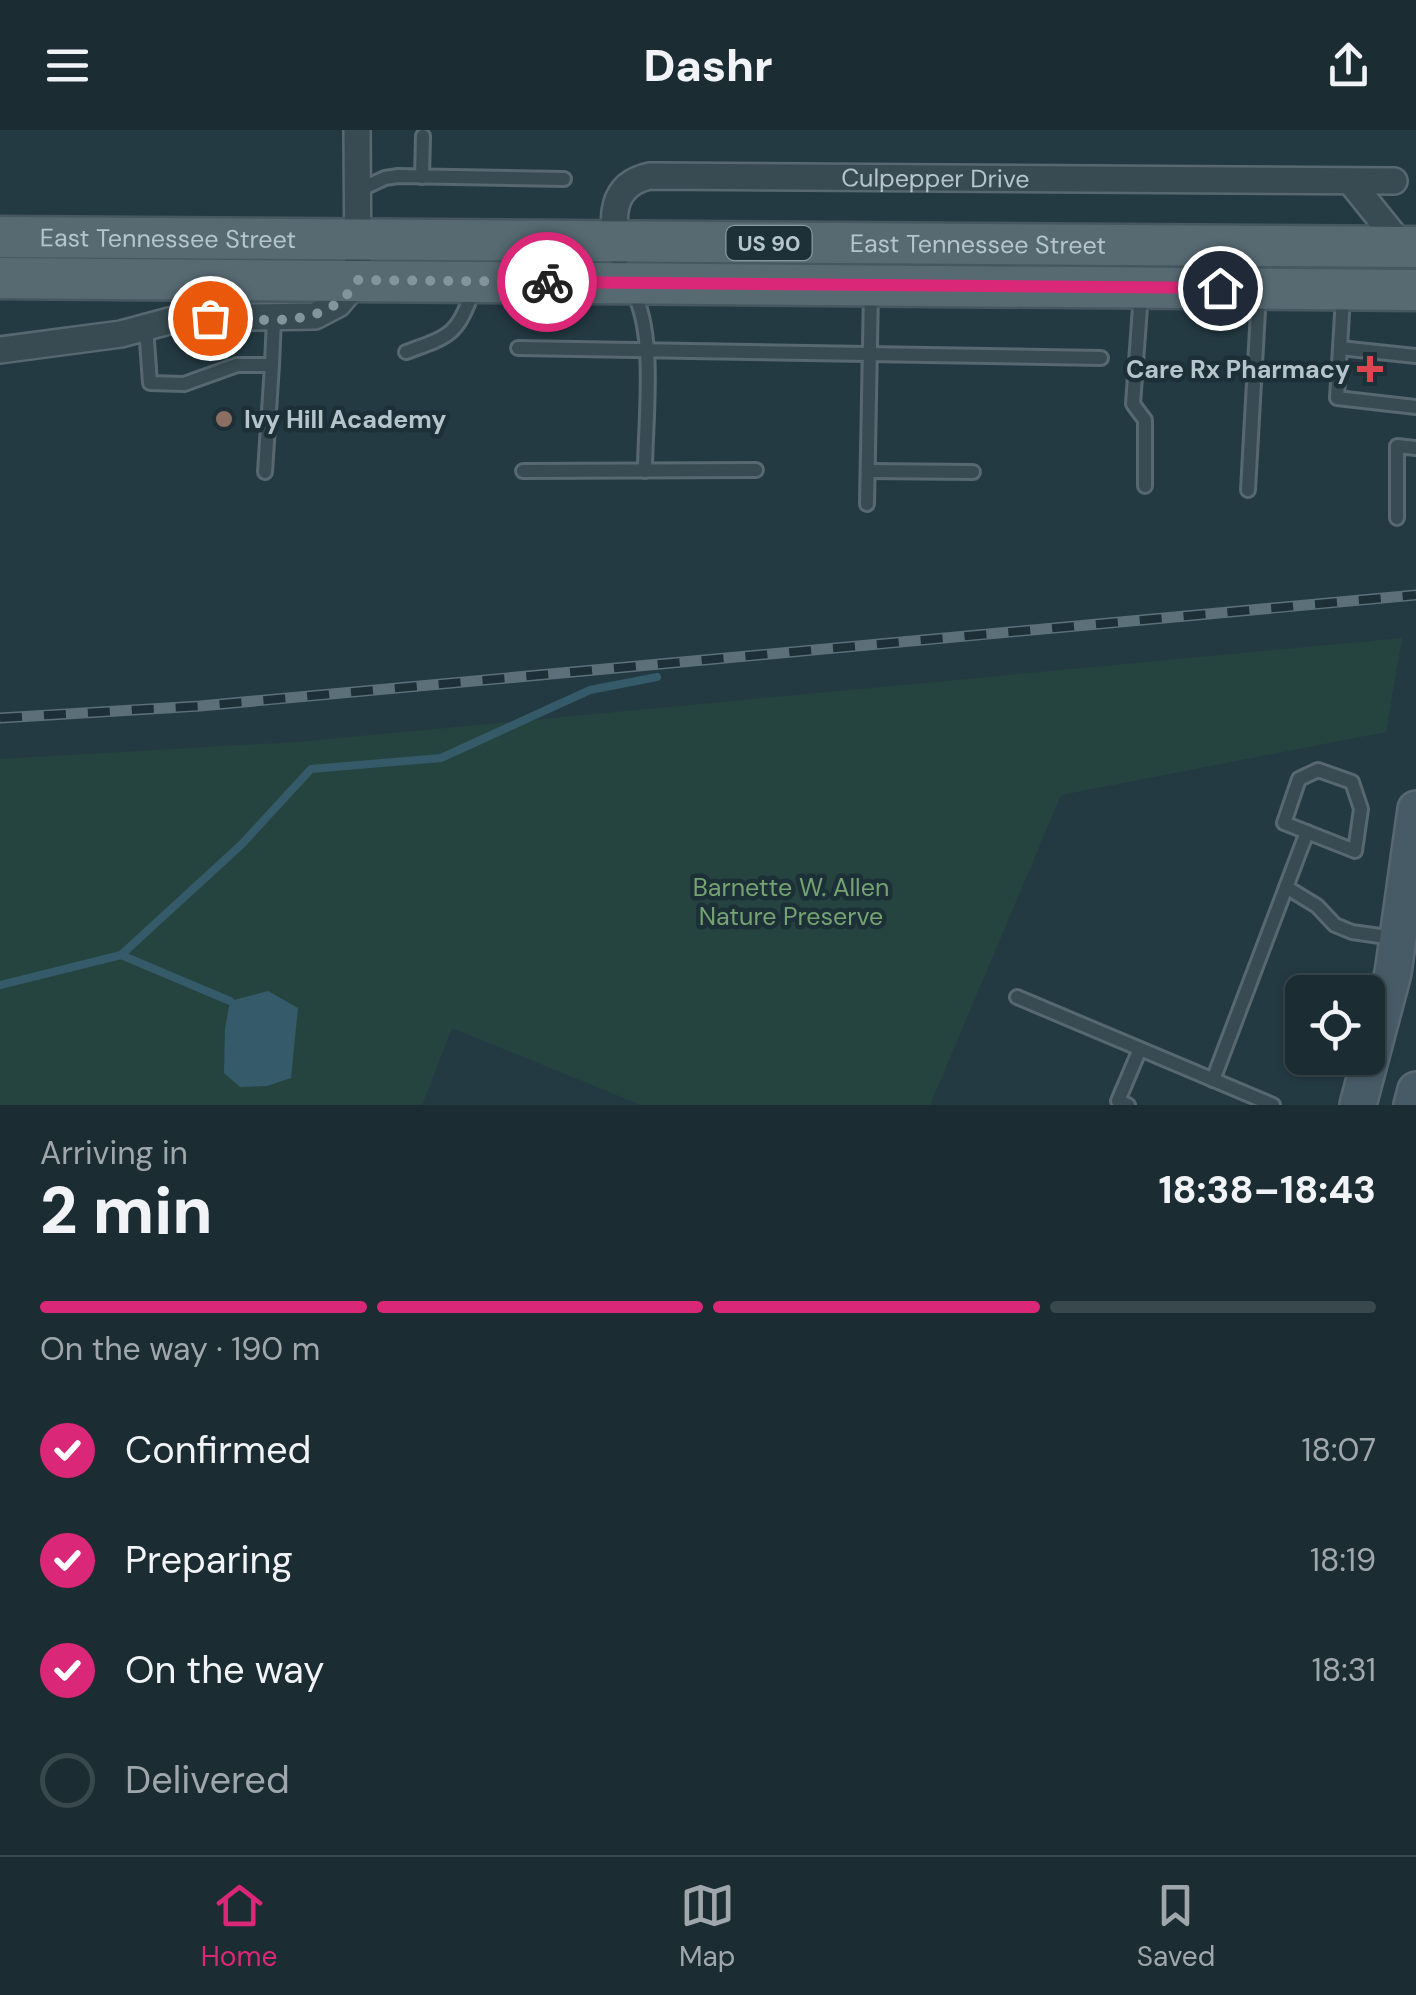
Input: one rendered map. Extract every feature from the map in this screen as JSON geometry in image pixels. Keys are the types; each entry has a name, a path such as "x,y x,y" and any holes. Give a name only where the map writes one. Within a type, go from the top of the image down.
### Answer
{"main road":[{"name":"East Tennessee Street","path":"0,236 1410,247"},
{"path":"871,285 879,272 922,243"},
{"name":"East Tennessee Street","path":"0,278 1416,290"},
{"path":"1358,1105 1393,972 1407,941 1416,809"},
{"path":"1412,1105 1416,1090"}],"street":[{"path":"0,350 108,336 196,318 323,314 346,298 358,280 357,130"},
{"name":"Culpepper Drive","path":"628,284 613,221 620,194 628,184 650,176 1394,181"},
{"path":"1350,181 1410,247"}],"lane":[{"path":"422,176 423,136"},
{"path":"358,190 385,178 422,176 564,179"},
{"path":"406,352 450,336 461,321 476,282"},
{"path":"628,284 639,302 646,350 645,471"},
{"path":"868,504 871,285"},
{"path":"1142,288 1134,404 1145,420 1145,486"},
{"path":"1248,490 1260,289"},
{"path":"1344,289 1337,398 1416,407"},
{"path":"265,472 274,318"},
{"path":"146,328 150,383 184,384 236,365 272,365"},
{"path":"518,348 1100,358"},
{"path":"1340,348 1416,356"},
{"path":"1397,518 1397,446 1416,448"},
{"path":"523,471 756,470"},
{"path":"868,471 973,472"},
{"path":"1318,770 1352,782 1361,809 1355,851 1307,832 1284,823 1300,779 1318,770"},
{"path":"1213,1080 1307,832"},
{"path":"1286,887 1316,906 1335,925 1352,932 1407,941"},
{"path":"1017,998 1273,1105"},
{"path":"1128,1105 1118,1101 1140,1049"}],"green space":[{"name":"Barnette W. Allen Nature Preserve","path":"1402,638 1386,732 1061,795 930,1105 641,1105 452,1028 422,1105 0,1105 0,759 297,742"}],"water":[{"path":"268,991 298,1008 291,1078 267,1086 240,1087 224,1073 230,1001"}],"waterway":[{"path":"121,955 242,844 311,769 441,758 590,690 657,677"},
{"path":"0,985 121,955 230,1001"}],"railway":[{"path":"0,718 200,706 1416,595"}],"way so far":[{"path":"210,318 315,316 338,304 358,280 547,282"}],"place":[{"name":"Care Rx Pharmacy","path":"1370,369"},
{"name":"Ivy Hill Academy","path":"224,419"}],"route":[{"path":"547,282 1220,288"}]}
